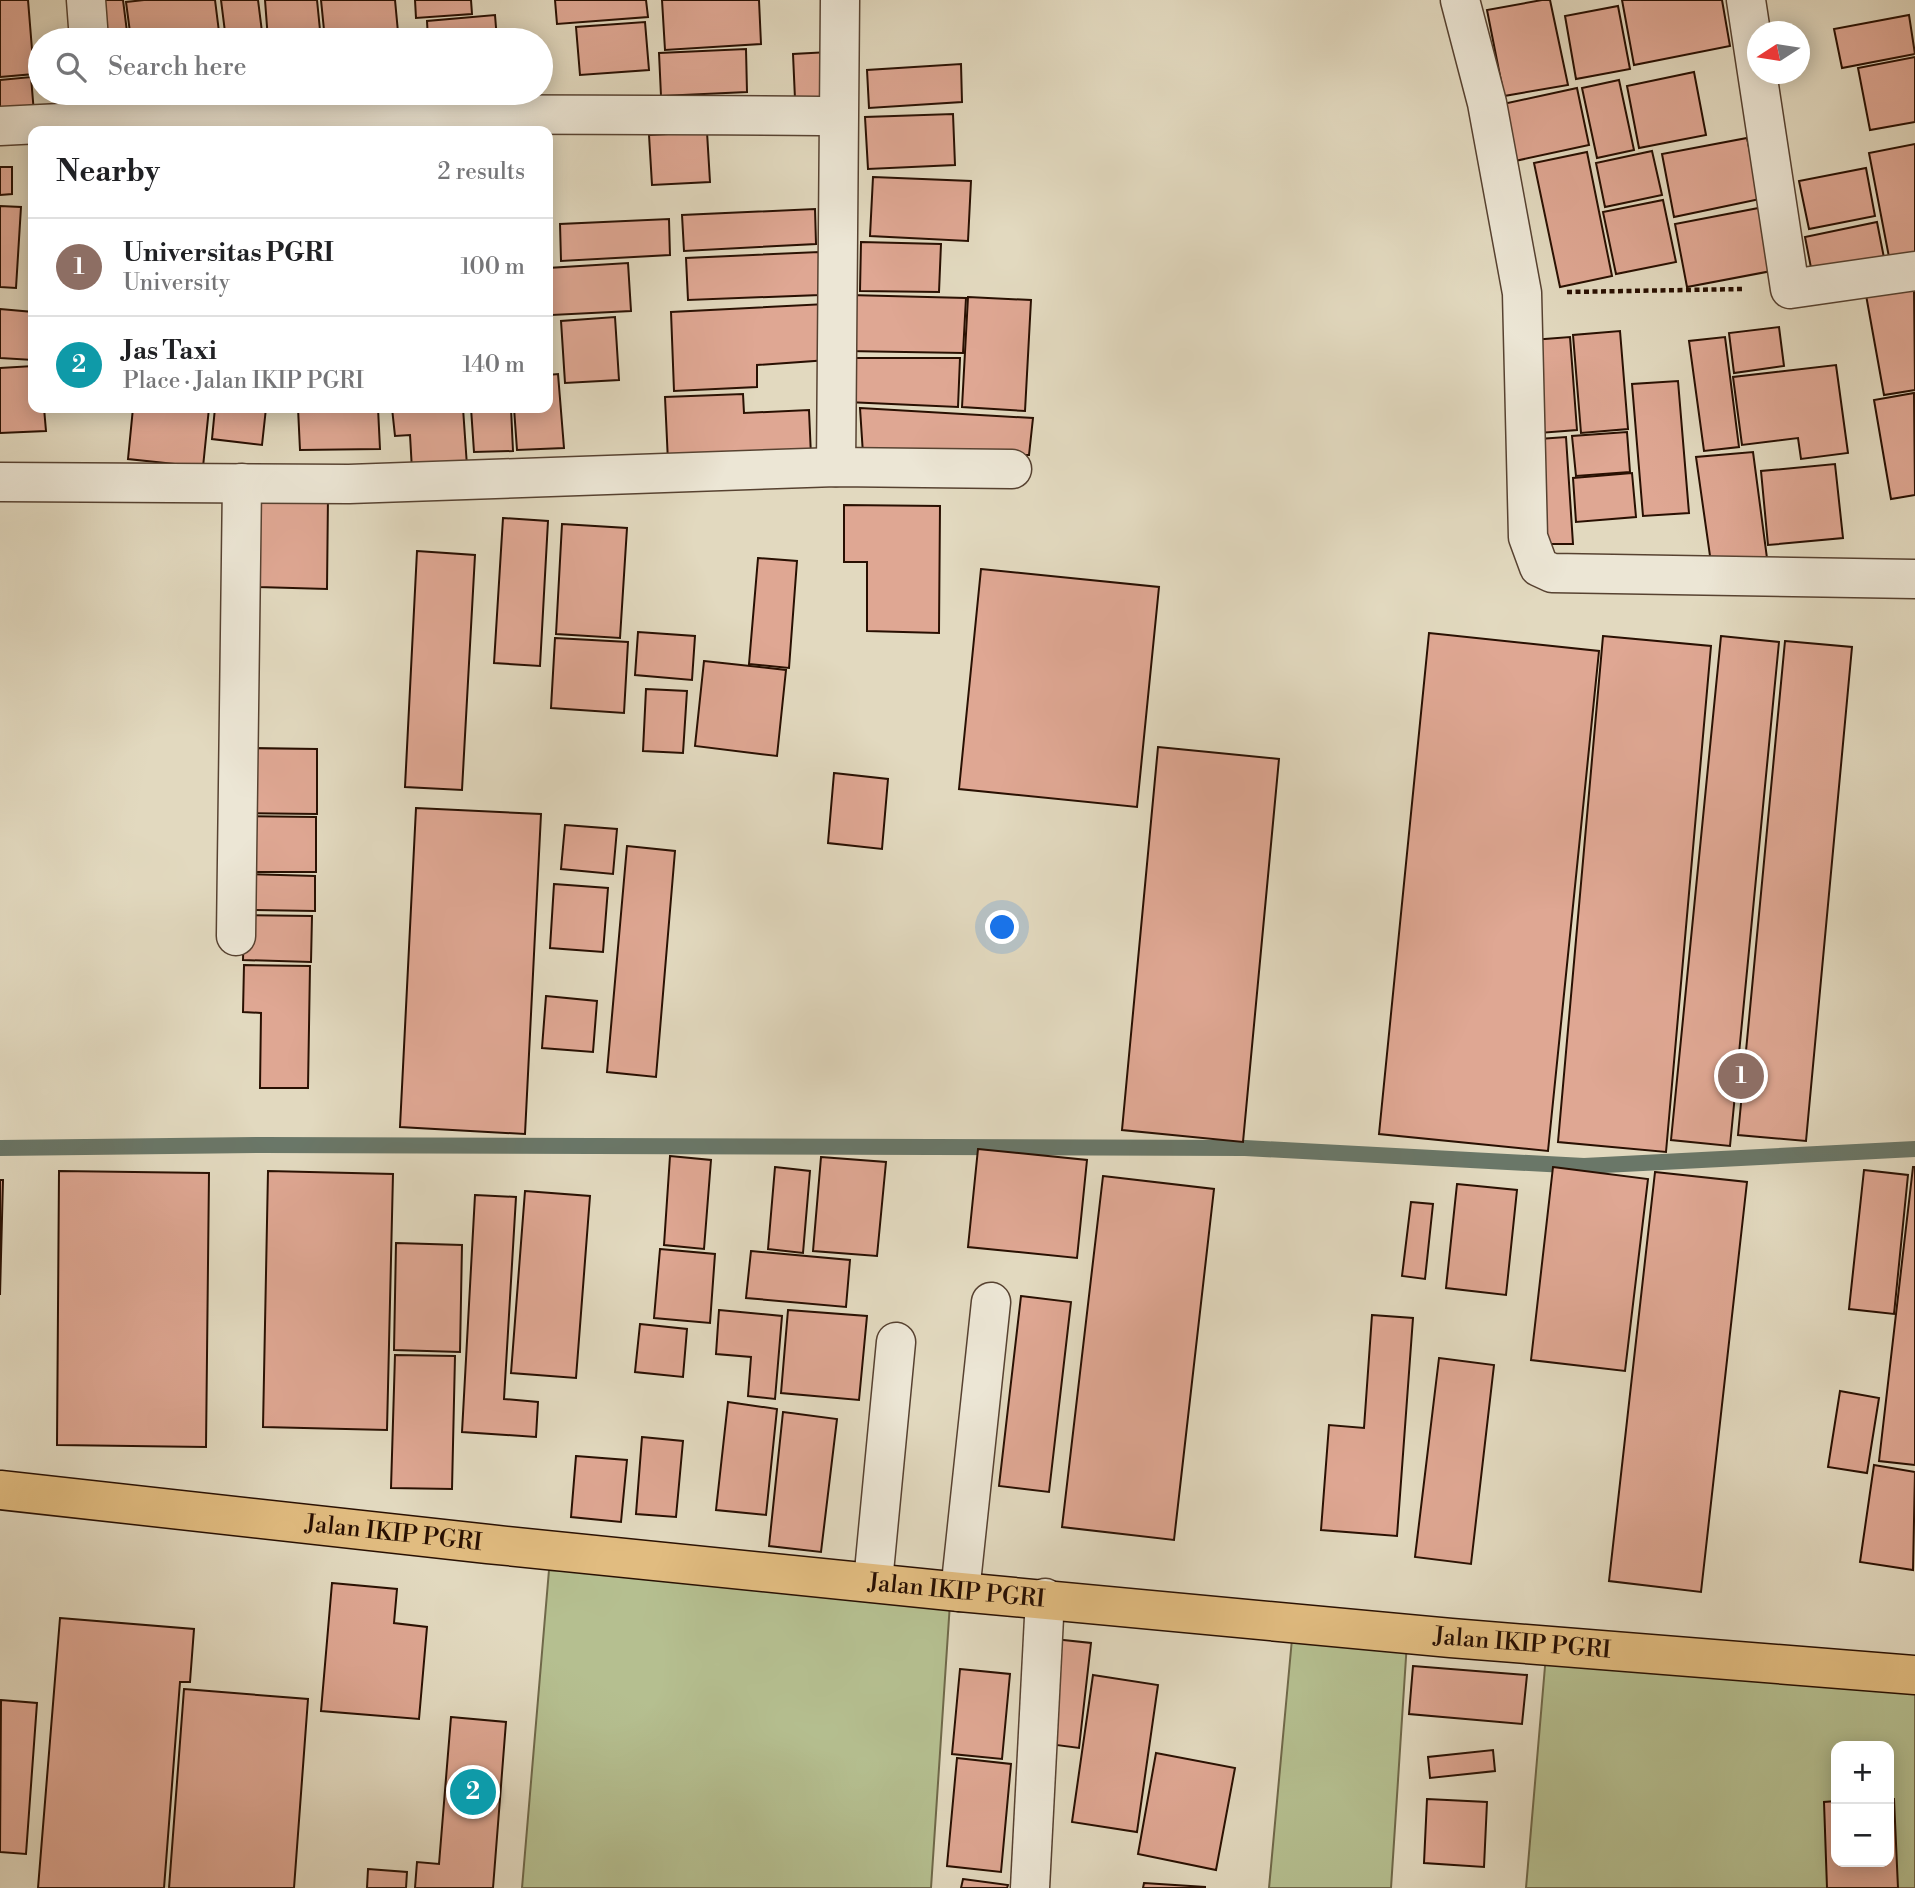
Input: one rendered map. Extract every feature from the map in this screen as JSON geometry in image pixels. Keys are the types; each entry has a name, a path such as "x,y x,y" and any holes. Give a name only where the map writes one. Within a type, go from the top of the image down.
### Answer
{"main road":[{"name":"Jalan IKIP PGRI","path":"0,1490 488,1544 960,1592 1451,1638 1915,1675"}],"street":[{"path":"86,0 88,28"},
{"path":"836,467 840,0"},
{"path":"1460,0 1487,103 1522,293 1528,537 1539,567 1552,573 1915,579"},
{"path":"1746,0 1790,289 1915,271"},
{"path":"0,125 93,107 838,116"},
{"path":"0,482 349,484 836,467 1012,469"},
{"path":"236,936 242,483"},
{"path":"960,1592 992,1302"},
{"path":"873,1582 896,1342"},
{"path":"1030,1888 1045,1598"}],"path":[{"path":"1522,293 1790,289"}],"green space":[{"path":"549,1570 873,1582 951,1588 931,1888 522,1888"},
{"path":"1293,1628 1407,1642 1391,1888 1269,1888"},
{"path":"1547,1643 1915,1689 1915,1888 1526,1888"}],"building":[{"path":"0,0 28,0 30,28 28,28 28,75 0,77"},
{"path":"104,0 123,0 126,28 101,28"},
{"path":"215,0 218,28 129,28 126,2"},
{"path":"221,0 258,0 262,28 224,28"},
{"path":"265,0 317,0 320,28 267,28"},
{"path":"321,0 395,0 398,28 324,28"},
{"path":"415,0 471,0 472,14 416,18"},
{"path":"555,0 646,0 648,17 557,24"},
{"path":"662,0 759,0 761,44 665,50"},
{"path":"1550,0 1568,85 1504,96 1487,10"},
{"path":"1622,0 1722,0 1730,46 1634,65"},
{"path":"1618,6 1630,69 1576,79 1565,16"},
{"path":"495,15 496,28 427,28 427,21"},
{"path":"1909,15 1915,54 1842,68 1834,29"},
{"path":"645,22 649,70 580,75 576,27"},
{"path":"746,49 747,92 661,96 659,53"},
{"path":"829,52 831,97 795,99 793,54"},
{"path":"1915,57 1915,122 1870,130 1858,68"},
{"path":"961,64 962,102 869,108 867,70"},
{"path":"1694,72 1706,135 1639,148 1627,86"},
{"path":"28,77 28,105 33,105 34,113 0,116 0,80"},
{"path":"1619,80 1634,150 1597,158 1582,88"},
{"path":"1577,88 1589,145 1515,161 1503,104"},
{"path":"953,114 955,165 868,169 865,117"},
{"path":"707,132 710,182 652,185 649,135"},
{"path":"1747,138 1760,199 1674,217 1662,154"},
{"path":"1915,144 1915,252 1889,257 1869,153"},
{"path":"1652,151 1662,195 1605,207 1596,163"},
{"path":"1587,152 1612,276 1560,287 1534,163"},
{"path":"0,167 12,167 12,194 0,195"},
{"path":"1866,168 1875,216 1809,229 1799,181"},
{"path":"873,177 971,181 968,241 870,236"},
{"path":"1663,200 1676,262 1616,274 1603,212"},
{"path":"0,206 21,207 16,288 0,287"},
{"path":"1769,206 1782,269 1687,287 1675,224"},
{"path":"815,209 816,244 684,251 682,215"},
{"path":"669,219 670,255 561,261 560,224"},
{"path":"1877,222 1885,263 1813,278 1805,237"},
{"path":"861,242 941,244 939,292 860,291"},
{"path":"819,252 820,295 688,300 686,258"},
{"path":"628,263 631,311 553,315 553,268"},
{"path":"1914,287 1915,390 1884,395 1866,295"},
{"path":"849,295 966,298 963,353 847,351"},
{"path":"968,297 1031,300 1025,411 962,407"},
{"path":"826,304 828,360 757,365 757,387 674,391 671,312"},
{"path":"0,309 28,312 28,360 0,358"},
{"path":"615,317 619,380 565,383 561,321"},
{"path":"1779,327 1784,366 1734,373 1729,333"},
{"path":"1620,331 1628,429 1581,433 1573,335"},
{"path":"1570,337 1577,430 1539,433 1532,340"},
{"path":"1725,337 1739,447 1704,451 1689,341"},
{"path":"849,358 960,358 958,407 847,402"},
{"path":"1836,365 1848,453 1801,459 1798,438 1742,445 1733,377"},
{"path":"28,366 28,413 44,413 46,431 0,433 0,368"},
{"path":"553,374 558,374 564,448 517,450 514,413 553,413"},
{"path":"1678,381 1689,513 1643,516 1632,384"},
{"path":"1914,393 1915,495 1891,499 1874,400"},
{"path":"743,394 744,413 809,410 811,456 668,462 665,397"},
{"path":"860,408 1033,418 1029,455 863,454"},
{"path":"133,413 208,413 203,467 128,459"},
{"path":"215,413 265,413 262,445 212,439"},
{"path":"298,413 378,413 380,449 300,450"},
{"path":"393,413 463,413 467,466 412,470 410,435 395,436"},
{"path":"471,413 511,413 513,451 474,452"},
{"path":"1627,432 1630,472 1576,476 1572,436"},
{"path":"1566,437 1573,544 1543,544 1539,439"},
{"path":"1753,452 1767,558 1711,563 1696,457"},
{"path":"1835,464 1843,538 1768,545 1761,471"},
{"path":"1632,473 1636,517 1576,522 1573,478"},
{"path":"259,495 328,496 327,589 258,587"},
{"path":"844,505 940,506 939,633 867,631 867,562 844,562"},
{"path":"503,518 548,521 540,666 494,663"},
{"path":"562,524 627,528 620,638 556,634"},
{"path":"417,551 475,555 462,790 405,787"},
{"path":"758,558 797,561 789,668 749,664"},
{"path":"981,569 1159,587 1137,807 959,789"},
{"path":"638,632 695,636 692,680 635,675"},
{"path":"1429,633 1599,651 1548,1151 1379,1134"},
{"path":"1603,636 1711,646 1666,1152 1558,1142"},
{"path":"1721,636 1779,642 1730,1146 1671,1140"},
{"path":"555,638 628,642 624,713 551,708"},
{"path":"1785,641 1852,647 1806,1141 1738,1135"},
{"path":"704,661 786,670 777,756 695,746"},
{"path":"646,689 687,691 683,753 643,751"},
{"path":"1158,747 1279,759 1243,1142 1122,1130"},
{"path":"245,748 317,749 317,814 244,813"},
{"path":"834,773 888,779 882,849 828,843"},
{"path":"416,808 541,814 525,1134 400,1127"},
{"path":"245,816 316,817 316,872 244,872"},
{"path":"565,825 617,829 613,874 561,869"},
{"path":"627,846 675,851 656,1077 607,1072"},
{"path":"248,874 315,876 315,911 247,910"},
{"path":"554,884 608,888 603,952 550,948"},
{"path":"244,915 312,916 311,962 243,960"},
{"path":"244,965 310,966 308,1088 260,1088 261,1013 243,1012"},
{"path":"546,996 597,1001 593,1052 542,1048"},
{"path":"978,1149 1087,1160 1077,1258 968,1247"},
{"path":"670,1156 711,1160 704,1249 664,1245"},
{"path":"821,1157 886,1162 877,1256 813,1251"},
{"path":"775,1167 810,1171 803,1253 768,1249"},
{"path":"1553,1167 1648,1179 1625,1371 1531,1360"},
{"path":"1915,1167 1915,1465 1879,1461"},
{"path":"1864,1170 1908,1175 1894,1314 1849,1309"},
{"path":"59,1171 209,1173 206,1447 57,1445"},
{"path":"268,1171 393,1174 387,1430 263,1427"},
{"path":"1655,1172 1747,1182 1701,1592 1609,1581"},
{"path":"1103,1176 1214,1189 1174,1540 1062,1527"},
{"path":"0,1180 3,1180 0,1295"},
{"path":"1457,1184 1517,1190 1506,1295 1446,1288"},
{"path":"525,1191 590,1196 576,1378 511,1373"},
{"path":"475,1195 516,1197 504,1399 538,1402 536,1437 462,1432"},
{"path":"1411,1202 1433,1204 1425,1279 1402,1276"},
{"path":"396,1243 462,1245 460,1352 394,1350"},
{"path":"660,1249 715,1254 710,1323 654,1318"},
{"path":"751,1251 850,1260 846,1307 746,1298"},
{"path":"1021,1296 1071,1302 1049,1492 999,1486"},
{"path":"719,1310 782,1316 775,1399 748,1396 751,1357 716,1354"},
{"path":"788,1310 867,1316 859,1400 781,1393"},
{"path":"1372,1315 1413,1318 1397,1536 1321,1530 1329,1425 1364,1428"},
{"path":"640,1324 687,1329 683,1377 635,1372"},
{"path":"395,1355 455,1356 452,1489 391,1488"},
{"path":"1439,1358 1494,1365 1471,1564 1415,1557"},
{"path":"1840,1391 1879,1398 1867,1473 1828,1467"},
{"path":"728,1402 777,1409 766,1515 716,1510"},
{"path":"783,1412 837,1419 821,1552 769,1546"},
{"path":"642,1437 683,1441 676,1517 636,1514"},
{"path":"576,1456 627,1460 621,1522 571,1517"},
{"path":"1874,1465 1915,1472 1913,1570 1860,1562"},
{"path":"332,1583 397,1589 394,1623 427,1627 419,1719 321,1711"},
{"path":"60,1618 194,1629 190,1682 180,1682 164,1888 38,1888"},
{"path":"1054,1639 1091,1643 1079,1748 1041,1743"},
{"path":"1413,1666 1527,1675 1522,1724 1409,1714"},
{"path":"960,1669 1010,1674 1002,1759 952,1754"},
{"path":"1093,1675 1158,1685 1137,1832 1072,1822"},
{"path":"184,1689 308,1699 294,1888 169,1888"},
{"path":"1,1700 37,1703 26,1854 0,1852"},
{"path":"451,1717 506,1722 493,1888 415,1888 417,1862 439,1864"},
{"path":"1493,1750 1495,1771 1430,1778 1428,1757"},
{"path":"1156,1753 1235,1768 1216,1870 1138,1854"},
{"path":"957,1758 1011,1764 1001,1872 947,1866"},
{"path":"1427,1799 1487,1802 1484,1867 1424,1863"},
{"path":"1894,1799 1898,1888 1827,1888 1824,1802 1831,1801 1831,1867 1894,1867"},
{"path":"368,1869 407,1872 406,1888 367,1888"},
{"path":"963,1879 1008,1885 1007,1888 961,1888"},
{"path":"1144,1883 1205,1887 1205,1888 1143,1888"}],"waterway":[{"path":"0,1148 262,1145 1245,1148 1584,1166 1915,1149"}],"place":[{"name":"Universitas PGRI","path":"1741,1076"},
{"name":"Jas Taxi","path":"473,1792"}]}
